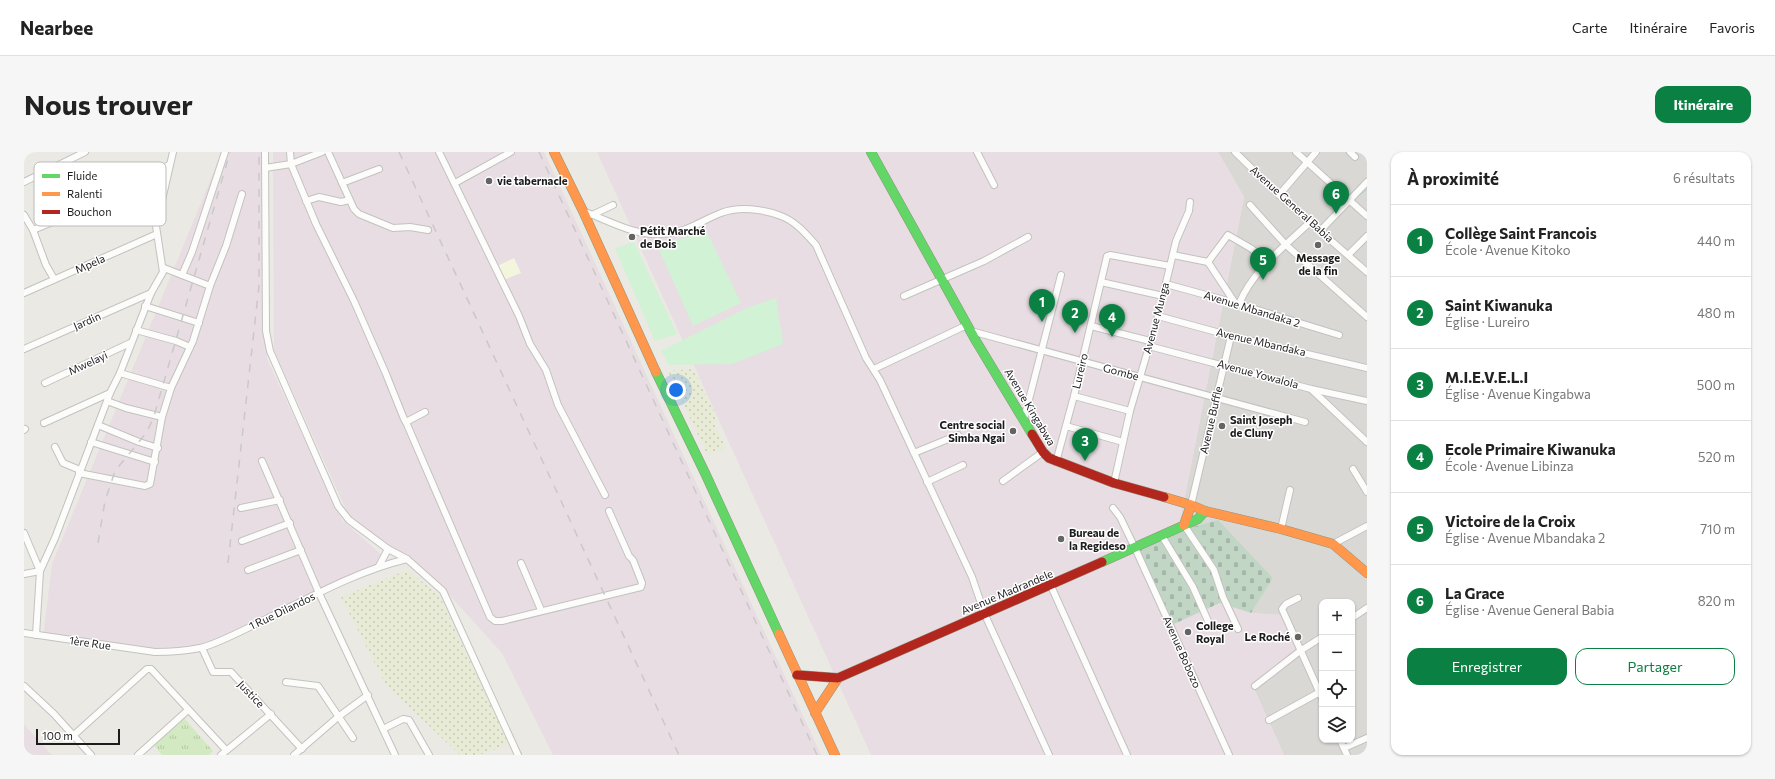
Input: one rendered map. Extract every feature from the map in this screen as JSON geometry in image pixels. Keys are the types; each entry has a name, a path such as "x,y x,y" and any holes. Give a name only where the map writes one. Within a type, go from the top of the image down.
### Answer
{"street":[{"path":"65,162 85,152"},
{"path":"166,178 173,152"},
{"path":"182,275 192,252 225,152"},
{"path":"265,152 266,331 270,351 338,506 349,520 388,549 407,559 443,591 518,755"},
{"path":"290,152 291,164 306,201 386,374 490,617 495,621 502,621 541,610 638,589 641,587 642,583 633,560 629,556 609,511"},
{"path":"265,168 291,164 322,152"},
{"path":"328,152 349,200 359,214 393,228 410,227 428,230"},
{"path":"439,152 519,316 530,344 546,370 558,406 605,495"},
{"path":"455,184 511,152"},
{"path":"554,152 583,211 645,349 705,473 835,755"},
{"name":"Avenue Kingabwa","path":"871,152 969,328 1024,419 1042,452 1056,462 1114,483 1191,505 1205,511 1281,529 1333,544 1367,572"},
{"path":"977,152 994,185"},
{"name":"Avenue General Babia","path":"1235,152 1279,195 1367,272"},
{"path":"1296,152 1367,216"},
{"path":"1279,195 1316,152"},
{"path":"1350,152 1355,157"},
{"path":"342,183 379,169"},
{"path":"24,182 34,177"},
{"path":"1320,231 1367,182"},
{"path":"55,447 63,463 80,471 145,486 150,484 158,448 162,417 171,388 190,348 210,286 226,246 242,194"},
{"path":"306,201 319,198 342,202 349,200"},
{"name":"Avenue Munga","path":"1114,483 1130,411 1158,316 1176,240 1189,211 1190,202"},
{"path":"592,215 613,205"},
{"path":"1250,205 1286,245 1367,317"},
{"path":"583,211 640,233 660,235 683,232 721,213 732,210 746,209 781,216 804,231 816,245 866,358 874,369 972,577 985,615 1049,755"},
{"path":"24,215 33,230 46,265 54,279"},
{"path":"1173,255 1208,262 1237,303 1267,262 1310,222"},
{"path":"33,230 43,226"},
{"path":"36,635 40,571 55,538 110,393 120,373 130,342 151,293 163,272 164,268 156,234 156,226"},
{"name":"Mpela","path":"24,293 156,234"},
{"path":"904,296 984,261 1028,236"},
{"path":"1208,262 1228,236 1252,249 1267,262"},
{"path":"1348,255 1367,236"},
{"name":"Lureiro","path":"1056,462 1074,396 1107,256 1170,266"},
{"path":"164,268 210,286"},
{"path":"1024,419 1061,274"},
{"path":"1101,282 1163,296"},
{"name":"Avenue Mbandaka 2","path":"1166,284 1237,303 1339,335"},
{"name":"Jardin","path":"24,349 151,293"},
{"path":"145,306 198,323"},
{"name":"Avenue Mbandaka","path":"1158,316 1231,336 1366,367"},
{"name":"Avenue Yowalola","path":"1091,326 1224,366 1367,401"},
{"path":"874,369 969,328"},
{"name":"Gombe","path":"969,328 1042,351 1305,422"},
{"path":"136,330 176,341 190,348"},
{"name":"Avenue Buffle","path":"1191,505 1231,336"},
{"name":"Mwelayi","path":"45,383 130,342"},
{"path":"120,373 171,388"},
{"path":"1311,388 1367,442"},
{"path":"44,423 110,393"},
{"path":"1074,396 1130,411"},
{"path":"107,401 126,408 162,417"},
{"path":"406,422 425,412"},
{"path":"98,425 158,448"},
{"path":"1066,426 1124,442"},
{"path":"914,453 958,435"},
{"path":"91,442 155,462"},
{"path":"1003,481 1042,452"},
{"path":"262,461 302,550 319,593 384,729 393,754"},
{"path":"927,482 963,465"},
{"path":"1353,469 1367,492"},
{"path":"1281,529 1290,490"},
{"path":"242,508 280,500"},
{"path":"1191,505 1184,525 1214,570 1222,597 1238,629"},
{"name":"Avenue Bobozo","path":"1113,508 1120,517 1135,548 1229,755"},
{"name":"Avenue Madrandele","path":"838,678 985,615 1162,536 1198,518 1205,511"},
{"path":"242,541 290,523"},
{"path":"1333,544 1367,526"},
{"path":"24,532 40,571"},
{"path":"1162,536 1193,587 1208,621"},
{"path":"379,566 388,549"},
{"path":"248,570 302,550"},
{"name":"1 Rue Dilandos","path":"155,652 176,652 202,648 379,566 407,559"},
{"path":"521,563 541,610"},
{"path":"24,574 40,571"},
{"path":"1051,586 1127,755"},
{"path":"1298,598 1286,604 1282,609 1319,691"},
{"path":"1355,616 1367,608"},
{"name":"1ère Rue","path":"24,633 155,652"},
{"path":"1255,686 1300,651 1319,639"},
{"name":"Justice","path":"202,648 213,672 231,672 271,714 299,752"},
{"path":"74,735 147,669 153,670 223,753 271,714"},
{"path":"797,675 838,678 816,713"},
{"path":"286,682 318,686 353,738"},
{"path":"24,686 74,735 91,755"},
{"path":"299,752 338,717 368,695"},
{"path":"1269,720 1319,696"},
{"path":"138,755 188,710"},
{"path":"384,729 403,719 409,720 429,755"},
{"path":"1344,748 1367,738"},
{"path":"1342,743 1347,755"}],"shaded area":[{"path":"222,152 264,152 267,359 342,520 391,563 196,647 158,652 43,637 52,564"},
{"path":"273,152 544,152 821,755 553,755 502,653 445,590 348,514 274,350"},
{"path":"597,152 1218,152 1244,197 1178,531 1174,624 1220,603 1251,613 1280,615 1300,651 1252,684 1284,755 871,755"},
{"path":"1218,152 1367,152 1367,755 1284,755 1252,684 1280,615 1251,613 1273,577 1178,531 1244,197"},
{"path":"707,232 741,303 693,326 657,245"},
{"path":"634,242 677,334 655,341 615,248"},
{"path":"514,258 521,273 504,280 497,266"},
{"path":"776,298 783,344 732,364 669,365 661,351 749,307"},
{"path":"693,369 717,417 714,424 726,448 707,454 668,371"},
{"path":"407,570 439,595 509,744 479,755 460,755 386,685 341,597"},
{"path":"24,724 27,728 52,755 24,755"}],"green space":[{"path":"1218,520 1273,578 1251,613 1220,603 1174,624 1139,549 1178,531"},
{"path":"183,717 213,751 209,755 162,755 153,744"}],"waterway":[{"path":"1358,196 1367,189"}],"railway":[{"path":"98,543 105,501 115,471 147,432 154,416 230,152"},
{"path":"228,563 259,286 259,152"},
{"path":"399,152 679,755"},
{"path":"539,152 817,755"}],"traffic: fast":[{"path":"871,152 976,341 1032,434"},
{"path":"656,372 705,473 779,634"},
{"path":"1102,562 1198,519 1205,511"}],"traffic: slow":[{"path":"554,152 583,211 656,372"},
{"path":"1164,497 1205,511 1281,529 1333,544 1367,573"},
{"path":"1184,525 1191,505"},
{"path":"779,634 835,755"},
{"path":"815,713 838,678"}],"traffic: jam":[{"path":"1032,434 1043,452 1049,458 1114,483 1164,497"},
{"path":"797,675 838,678 1102,562"}],"place":[{"name":"vie tabernacle","path":"489,181"},
{"name":"La Grace","path":"1336,214"},
{"name":"Pétit Marché de Bois","path":"632,237"},
{"name":"Message de la fin","path":"1318,245"},
{"name":"Victoire de la Croix","path":"1263,280"},
{"name":"Collège Saint Francois","path":"1042,322"},
{"name":"Saint Kiwanuka","path":"1075,333"},
{"name":"Ecole Primaire Kiwanuka","path":"1112,337"},
{"name":"Saint Joseph de Cluny","path":"1222,426"},
{"name":"Centre social Simba Ngai","path":"1013,431"},
{"name":"M.I.E.V.E.L.I","path":"1085,461"},
{"name":"Bureau de la Regideso","path":"1061,539"},
{"name":"College Royal","path":"1188,632"},
{"name":"Le Roché","path":"1298,637"}]}
